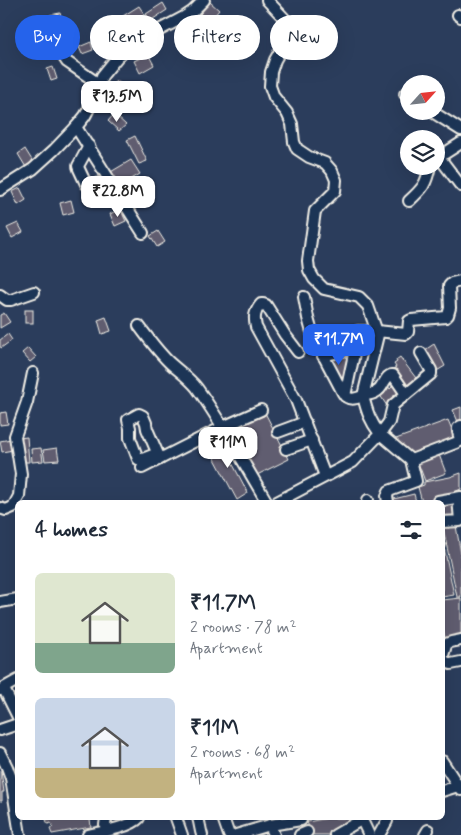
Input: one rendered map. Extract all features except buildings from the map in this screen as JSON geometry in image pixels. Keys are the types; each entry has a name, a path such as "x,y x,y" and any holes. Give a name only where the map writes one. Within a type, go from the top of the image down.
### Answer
{"street":[{"path":"0,190 33,169 76,127 85,116 102,76 119,54 135,43 192,12 204,0"},
{"path":"267,0 284,18 288,27 288,37 270,72 270,86 274,97 287,113 292,124 294,142 297,149 308,157 325,163 332,171 336,180 335,191 315,211 308,261 309,270 324,289 358,297 368,306 378,335 363,396 367,414 380,434 411,460 416,481 390,491 387,493 387,500"},
{"path":"66,60 100,84"},
{"path":"445,120 461,130"},
{"path":"76,127 143,233"},
{"path":"445,153 461,143"},
{"path":"86,184 78,166 89,146"},
{"path":"445,167 461,186"},
{"path":"409,201 422,189 428,175"},
{"path":"315,340 358,331 377,330 404,335 408,332 408,323 411,320 446,317 450,312 449,286 452,283 461,281"},
{"path":"0,295 7,300 11,300 34,292"},
{"path":"304,297 315,340 345,396 352,399 379,391 390,375 392,375 406,394"},
{"path":"298,352 266,305 261,304 254,318 256,327 296,400 326,476"},
{"path":"139,326 155,347 196,387 223,427 266,500"},
{"path":"345,396 358,331"},
{"path":"323,356 355,348"},
{"path":"281,500 353,462 380,434 389,422 394,405 431,374 431,370 421,353"},
{"path":"17,500 19,496 21,474 15,436 27,402 32,373"},
{"path":"142,468 158,456 261,410"},
{"path":"278,432 305,422"},
{"path":"411,460 460,441 457,432 461,426"},
{"path":"286,450 312,440"},
{"path":"445,500 459,498 461,524 445,522"},
{"path":"0,508 6,510 13,507 15,503"},
{"path":"0,602 15,600"},
{"path":"445,647 448,642 461,640"},
{"path":"445,661 451,664 461,662"},
{"path":"15,682 2,689 15,712"},
{"path":"0,730 15,725"},
{"path":"0,753 11,778 15,803"},
{"path":"445,765 460,788 445,790"},
{"path":"18,820 20,835"},
{"path":"102,833 106,820"},
{"path":"88,835 102,833 130,824 135,820"},
{"path":"130,835 136,820"},
{"path":"177,820 182,835"},
{"path":"224,820 229,835"},
{"path":"236,835 270,825 301,820"},
{"path":"335,835 359,820"},
{"path":"361,820 368,835"},
{"path":"270,825 274,835"},
{"path":"383,828 393,835"}]}
